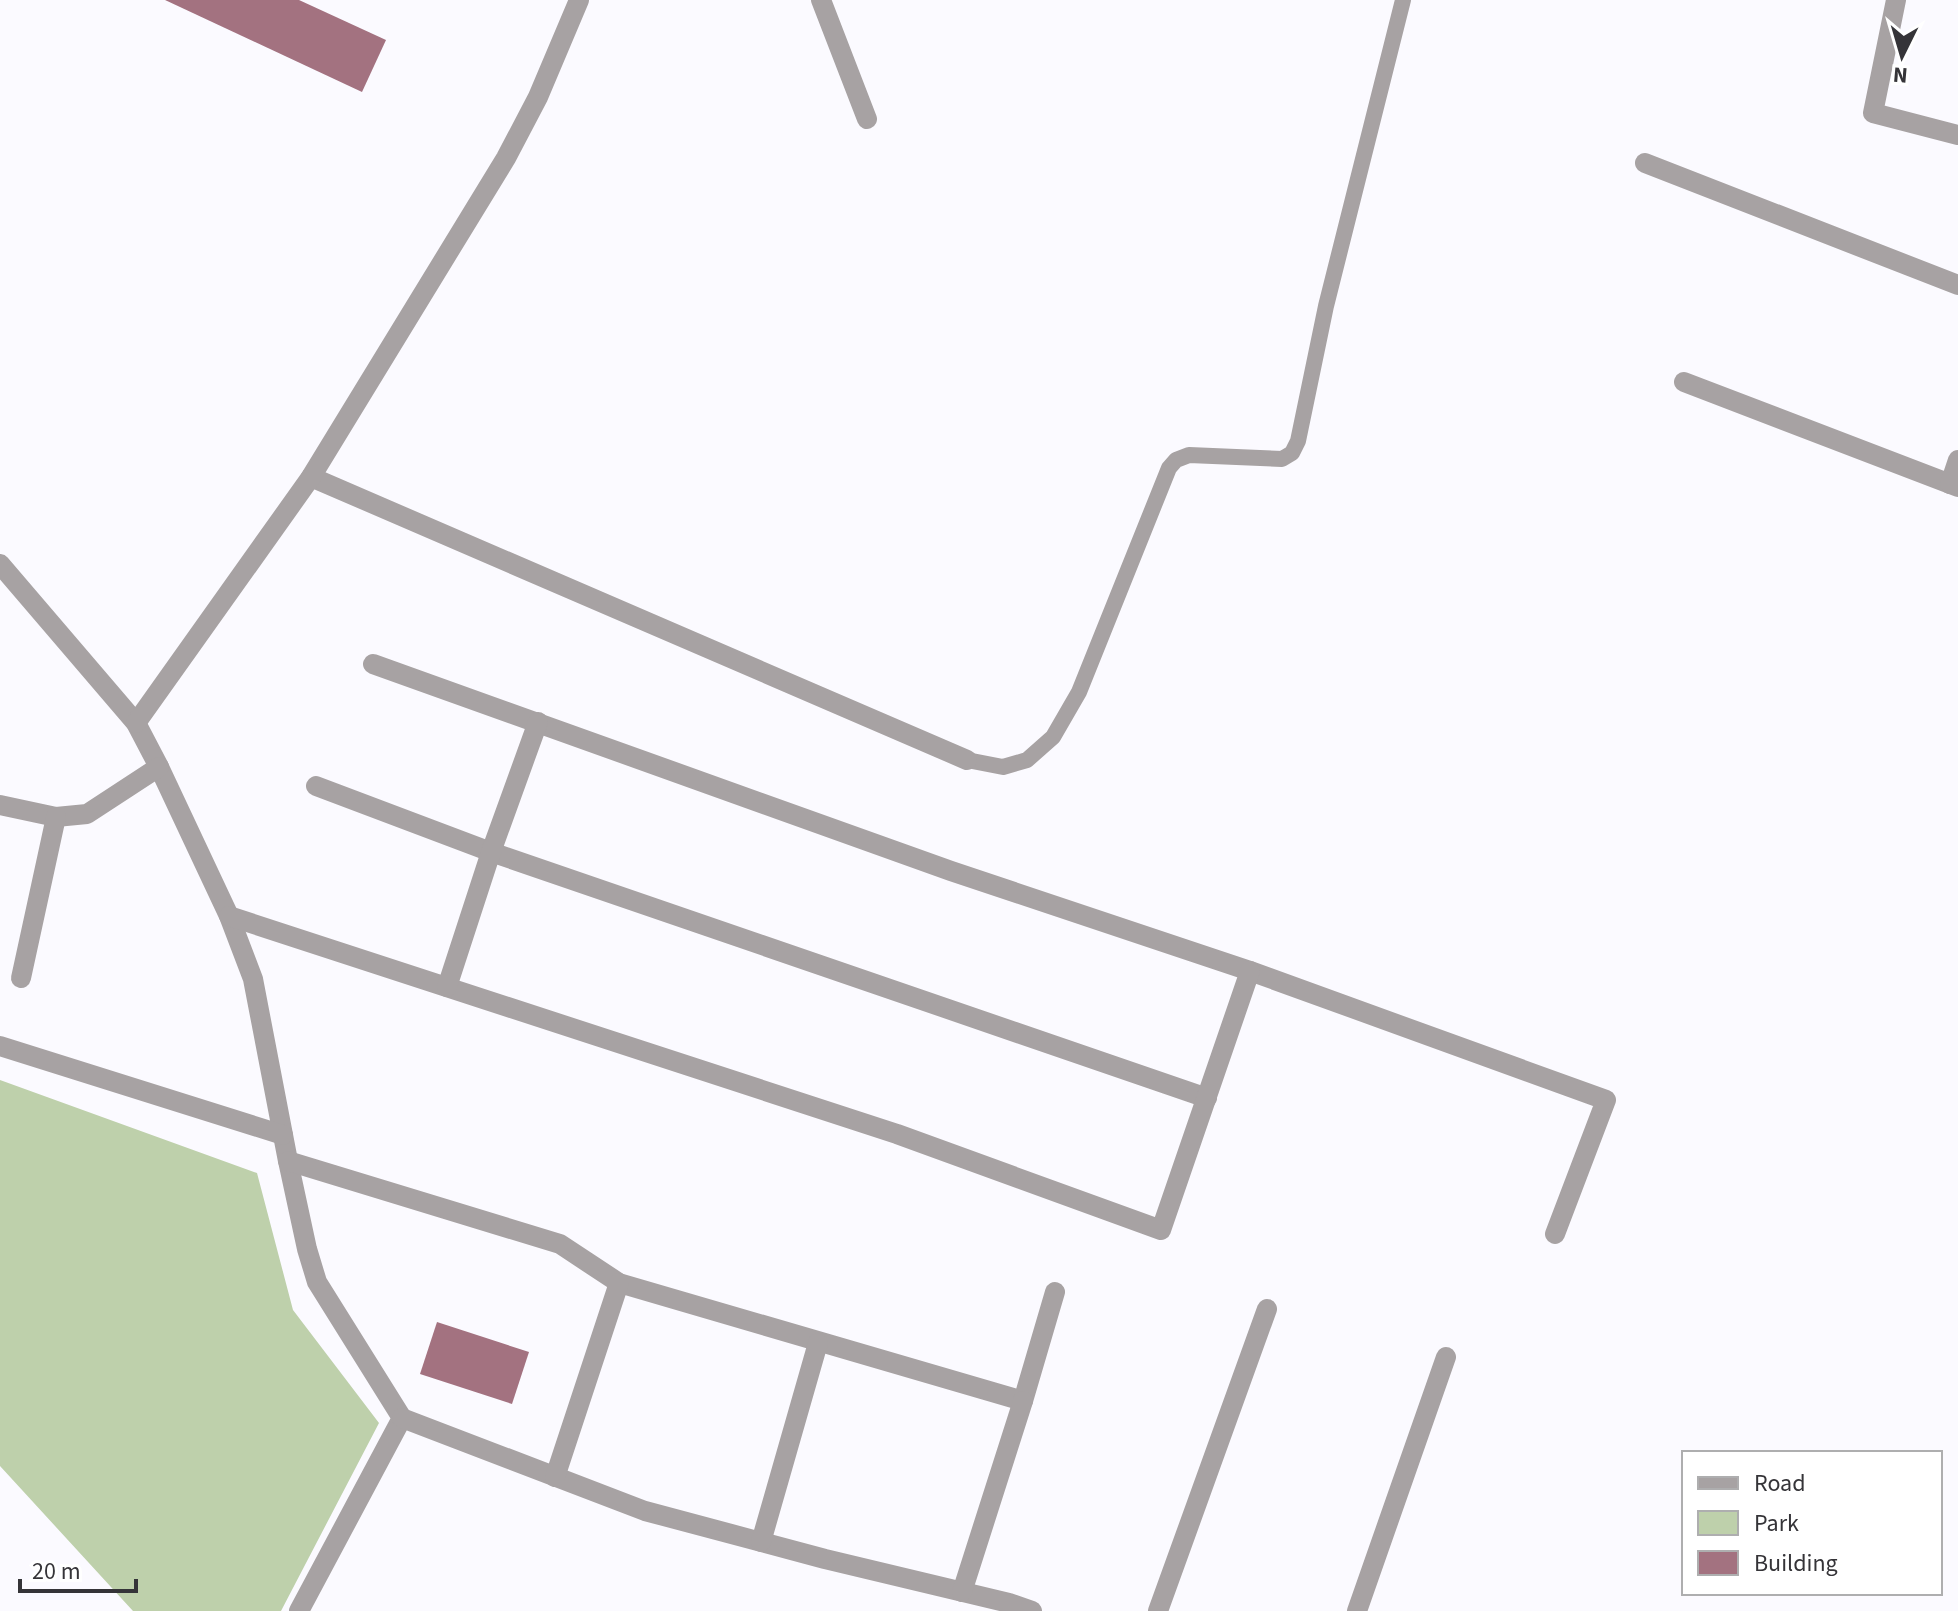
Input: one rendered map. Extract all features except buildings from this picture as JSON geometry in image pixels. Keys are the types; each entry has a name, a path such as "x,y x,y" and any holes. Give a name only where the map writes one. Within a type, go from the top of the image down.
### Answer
{"street":[{"path":"136,723 311,477 506,158 538,97 579,0"},
{"path":"821,0 867,119"},
{"path":"1896,0 1873,113 1958,135"},
{"path":"1645,163 1958,285"},
{"path":"1684,382 1954,486 1958,460"},
{"path":"311,477 967,760"},
{"path":"0,564 136,723 159,767 229,916 253,979 288,1161 317,1282 402,1418 645,1511 1032,1611"},
{"path":"373,664 951,871 1250,971 1606,1100 1555,1234"},
{"path":"447,987 538,722"},
{"path":"0,805 56,817 87,814 159,767"},
{"path":"316,786 491,852 1207,1098"},
{"path":"21,978 56,817"},
{"path":"229,916 897,1134 1161,1230 1250,971"},
{"path":"0,1046 283,1135"},
{"path":"288,1161 560,1244 619,1283 1023,1401"},
{"path":"555,1477 619,1283"},
{"path":"962,1592 1055,1292"},
{"path":"1158,1611 1267,1309"},
{"path":"761,1542 818,1343"},
{"path":"1357,1611 1446,1357"},
{"path":"299,1611 402,1418"}],"lane":[{"path":"967,760 1003,767 1027,760 1053,737 1079,692 1169,468 1176,460 1189,455 1282,459 1292,453 1298,441 1326,306 1403,0"}],"green space":[{"path":"0,1080 257,1173 293,1310 379,1423 281,1611 133,1611 0,1466"}]}
